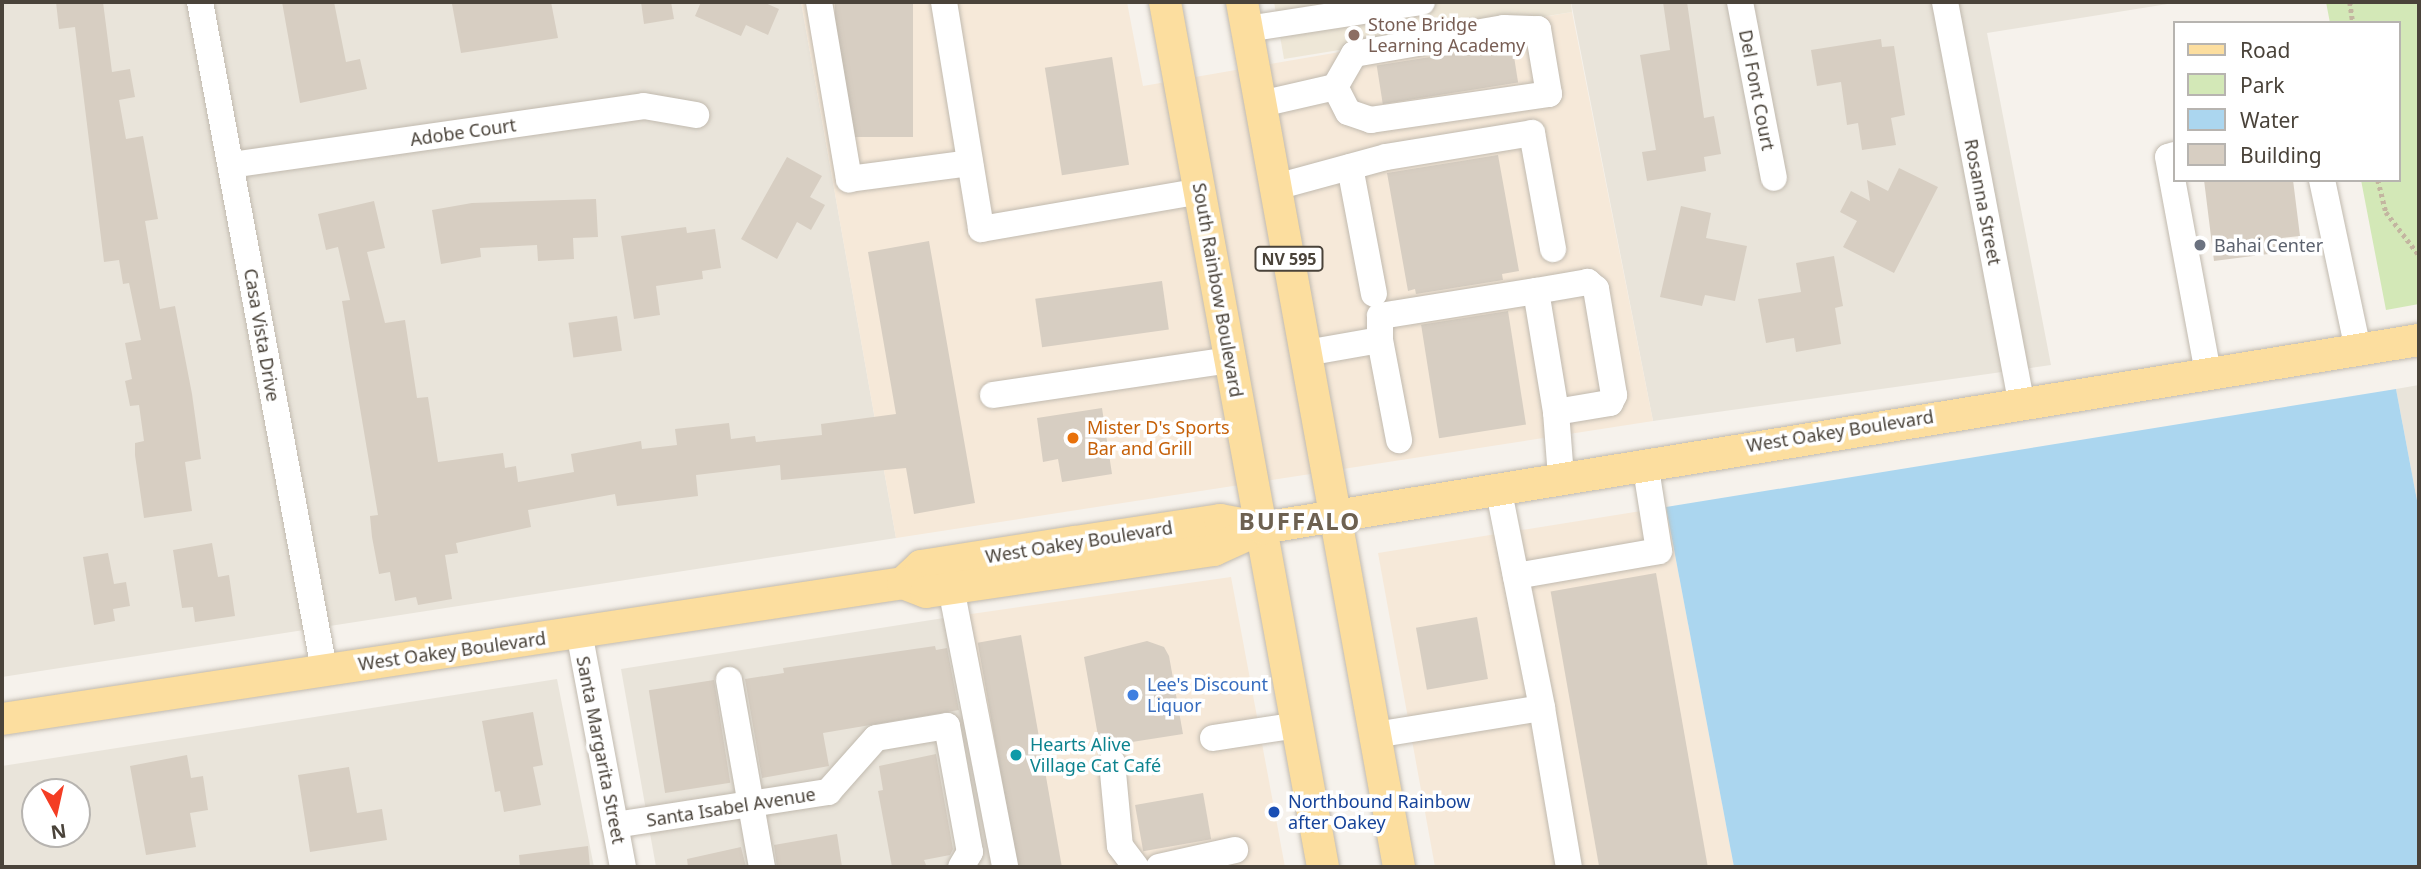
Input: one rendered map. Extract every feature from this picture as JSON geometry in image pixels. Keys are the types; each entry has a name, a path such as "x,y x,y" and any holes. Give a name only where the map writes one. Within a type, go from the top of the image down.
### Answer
{"main road":[{"name":"South Rainbow Boulevard","path":"1165,2 1324,867"},
{"name":"NV 595","path":"1245,15 1399,867"},
{"name":"West Oakey Boulevard","path":"2,719 903,583 926,592 1225,548 1262,528 2021,401 2419,340"},
{"name":"West Oakey Boulevard","path":"903,583 921,566 1028,549 1220,520 1262,528"}],"street":[{"name":"Casa Vista Drive","path":"200,2 324,669"},
{"path":"819,2 849,179 970,163"},
{"path":"944,2 981,229 1200,191"},
{"path":"1245,15 1422,2"},
{"name":"Del Font Court","path":"1740,2 1774,178"},
{"name":"Rosanna Street","path":"1945,2 2021,401"},
{"path":"1261,104 1335,87 1354,54 1504,28 1538,29 1549,94 1371,120 1348,112 1335,87"},
{"name":"Adobe Court","path":"231,164 644,106 696,115"},
{"path":"1276,187 1350,167 1532,133 1553,249"},
{"path":"2172,155 2168,156 2172,178"},
{"path":"1350,167 1374,294"},
{"path":"2173,182 2208,372"},
{"path":"2322,182 2358,349"},
{"path":"1399,440 1380,340 1380,316 1588,282 1596,289 1614,395 1610,403 1556,412"},
{"path":"1536,291 1556,412 1561,477"},
{"path":"1306,353 1380,340"},
{"path":"993,395 1231,360"},
{"path":"1516,576 1659,551 1645,463"},
{"path":"1498,487 1542,708 1569,867"},
{"path":"951,588 1005,867"},
{"name":"Santa Margarita Street","path":"579,632 623,867"},
{"path":"729,680 762,867"},
{"path":"1376,736 1542,708"},
{"path":"1213,738 1298,725"},
{"name":"Santa Isabel Avenue","path":"615,825 828,792 876,738 947,726 970,852 961,867"},
{"path":"1112,762 1120,846 1136,867"},
{"path":"1159,867 1235,850"}],"path":[{"path":"2350,2 2353,21"},
{"path":"2378,182 2386,212 2419,255"}],"shaded area":[{"path":"2,2 801,2 896,538 2,677"},
{"path":"801,2 1127,2 1143,86 1572,12 1653,421 896,538"},
{"name":"Stone Bridge Learning Academy","path":"1274,2 1571,2 1572,12 1284,59"},
{"path":"1571,2 2180,2 1987,33 2051,365 1653,421"},
{"path":"2419,385 2419,511 2396,389"},
{"path":"1666,507 1734,867 1435,867 1378,553"},
{"path":"1231,577 1285,867 995,867 950,617"},
{"path":"950,617 995,867 656,867 621,669"},
{"path":"557,679 594,867 2,867 2,766"}],"green space":[{"path":"2326,2 2419,2 2419,304 2386,310 2361,182 2400,182 2400,21 2330,21"}],"water":[{"path":"2396,389 2419,511 2419,867 1734,867 1666,507"}],"building":[{"path":"56,2 103,2 112,72 130,69 135,97 119,100 126,139 143,136 158,219 145,221 160,309 175,306 192,394 201,459 185,462 192,511 144,518 135,443 144,441 139,405 130,406 125,381 132,379 125,343 141,340 129,283 123,284 119,260 104,262 75,27 59,29"},
{"path":"282,2 334,2 346,62 360,59 367,89 300,103"},
{"path":"551,2 558,38 461,53 452,4"},
{"path":"641,2 671,2 674,19 644,24"},
{"path":"701,2 763,2 779,9 768,35 746,25 741,36 695,16"},
{"path":"835,2 913,2 913,137 835,137"},
{"path":"1663,2 1687,2 1704,118 1714,116 1721,154 1704,157 1706,171 1647,181 1642,152 1656,150 1640,55 1670,50"},
{"path":"1881,39 1882,47 1894,46 1905,115 1891,118 1896,145 1862,150 1858,123 1847,125 1841,82 1817,86 1811,50"},
{"path":"1512,44 1518,83 1383,104 1377,65"},
{"path":"1112,57 1129,165 1062,175 1045,68"},
{"path":"1498,155 1519,271 1502,274 1503,280 1416,294 1415,289 1408,291 1387,173"},
{"path":"787,157 822,176 810,197 825,205 811,230 797,222 777,259 741,239"},
{"path":"1899,168 1938,187 1894,273 1843,247 1857,221 1840,212 1851,191 1870,201 1867,180 1888,191"},
{"path":"2204,182 2293,182 2300,236 2282,238 2284,252 2214,261"},
{"path":"596,199 598,237 573,238 574,259 538,261 537,245 480,248 481,257 441,264 432,210 472,203"},
{"path":"374,201 385,248 367,252 385,323 405,320 417,398 428,397 438,462 503,453 505,468 516,466 518,482 574,472 571,454 641,441 642,449 677,445 675,429 729,423 731,439 755,436 756,442 822,435 821,424 896,414 868,252 929,241 975,503 914,514 906,468 781,480 780,465 696,475 698,496 617,506 615,494 528,510 531,527 456,543 458,553 445,555 452,599 418,605 416,597 395,601 390,572 379,574 372,537 370,516 378,515 342,301 350,300 338,247 326,250 318,214"},
{"path":"1681,206 1711,213 1706,238 1747,246 1735,301 1705,295 1702,306 1660,297"},
{"path":"686,227 687,233 715,229 721,268 702,271 703,279 656,286 660,315 634,319 621,236"},
{"path":"1834,256 1843,306 1835,308 1841,344 1796,352 1794,338 1766,343 1758,299 1801,292 1796,263"},
{"path":"1162,281 1169,330 1042,347 1035,299"},
{"path":"1508,311 1526,425 1439,438 1421,325"},
{"path":"617,316 622,351 573,357 568,323"},
{"name":"Mister D's Sports Bar and Grill","path":"1102,408 1112,474 1062,482 1058,459 1043,462 1037,418"},
{"path":"212,543 218,577 229,575 235,616 195,622 193,607 182,608 173,550"},
{"path":"108,553 114,584 126,582 130,606 113,609 115,621 94,625 83,557"},
{"path":"1656,573 1708,867 1599,867 1551,592"},
{"path":"1477,617 1488,679 1427,690 1416,628"},
{"name":"Hearts Alive Village Cat Café","path":"1021,635 1062,867 1017,867 978,643"},
{"name":"Lee's Discount Liquor","path":"1147,641 1164,647 1169,656 1183,734 1100,747 1084,657"},
{"path":"935,646 936,650 947,648 959,710 823,733 829,766 762,778 745,679 784,673 783,668"},
{"path":"714,680 730,783 665,793 649,690"},
{"path":"533,712 543,765 533,767 541,805 504,812 500,791 495,792 482,721"},
{"path":"936,754 953,849 950,855 924,860 926,865 892,867 878,791 883,790 879,766"},
{"path":"187,755 191,778 203,776 208,810 190,813 196,847 146,855 130,766"},
{"path":"349,767 357,813 382,809 387,840 310,852 298,775"},
{"path":"1203,793 1211,839 1143,851 1135,805"},
{"path":"837,834 842,867 777,867 774,845"},
{"path":"588,846 590,867 520,867 519,855"},
{"path":"741,847 746,867 688,867 687,859"}],"place":[{"name":"Stone Bridge Learning Academy","path":"1354,35"},
{"name":"Bahai Center","path":"2200,245"},
{"name":"Mister D's Sports Bar and Grill","path":"1073,438"},
{"name":"Lee's Discount Liquor","path":"1133,695"},
{"name":"Hearts Alive Village Cat Café","path":"1016,755"},
{"name":"Northbound Rainbow after Oakey","path":"1274,812"}],"district":[{"name":"BUFFALO","path":"1300,521"}]}
